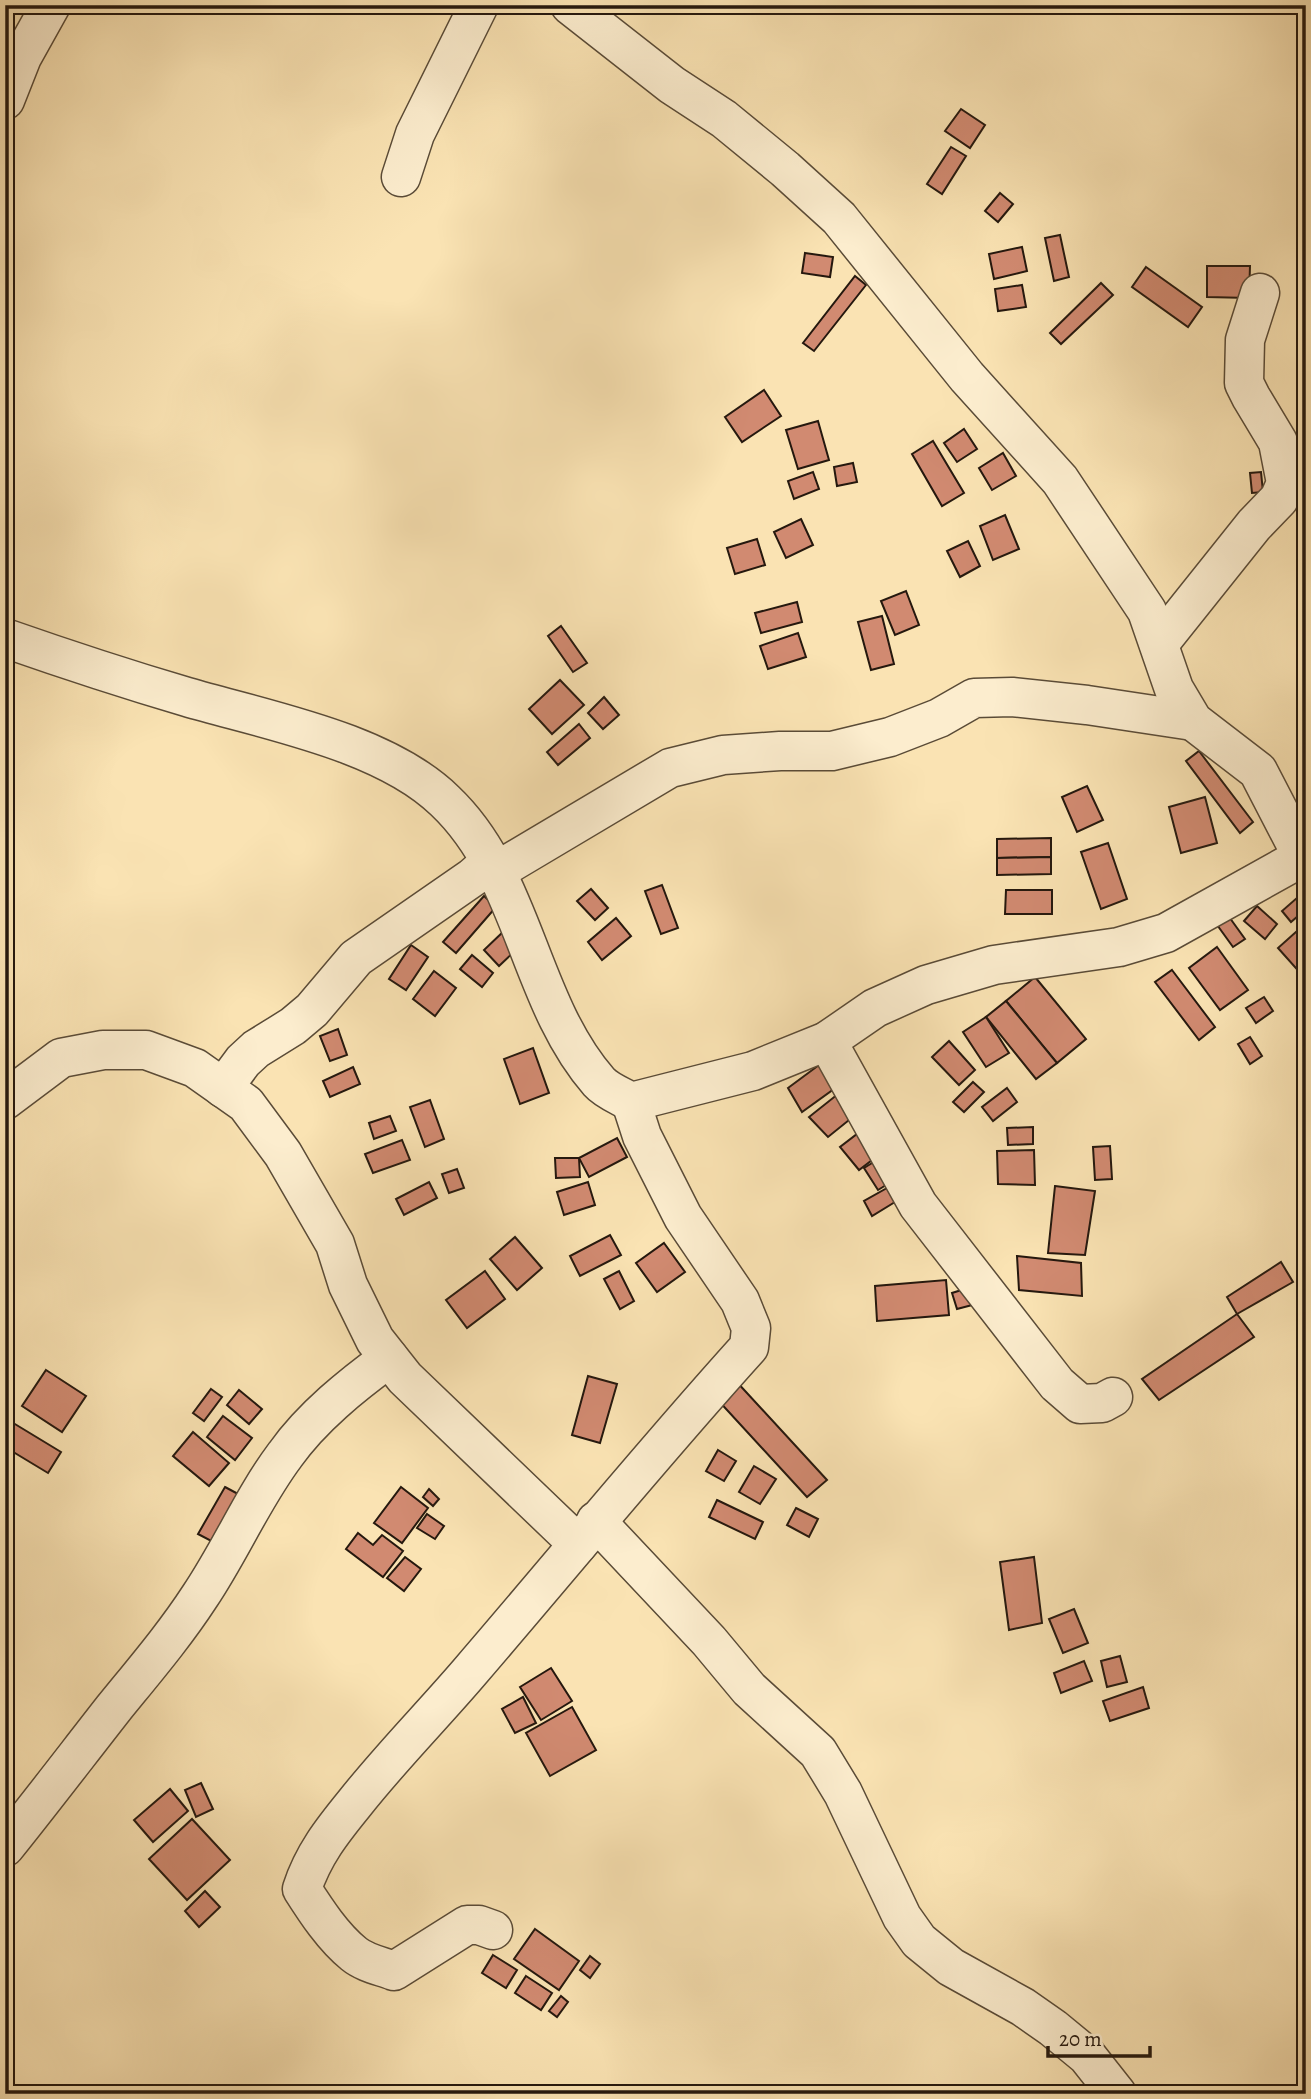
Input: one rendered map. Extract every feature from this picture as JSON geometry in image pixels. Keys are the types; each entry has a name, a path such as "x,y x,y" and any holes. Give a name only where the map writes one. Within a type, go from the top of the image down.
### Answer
{"street":[{"path":"5,100 22,57 51,5"},
{"path":"401,177 415,134 479,5"},
{"path":"570,5 672,85 724,119 839,218 967,377 1060,480 1147,611 1174,690 1193,721 1258,771 1304,855 1166,933 1119,947 994,965 926,985 875,1008 827,1041 753,1071 631,1102"},
{"path":"1159,644 1254,525 1279,499 1286,483 1278,442 1244,383 1245,340 1259,293"},
{"path":"5,638 183,696 305,730 408,772 445,800 477,839 493,867 552,1005 573,1044 601,1084 631,1102 642,1136 683,1217 740,1301 751,1328 749,1347 472,1670 376,1776 309,1865 302,1889 318,1915 354,1954 394,1971 467,1925 480,1925 493,1930"},
{"path":"223,1087 243,1060 312,1010 356,958 473,877 670,768 723,755 832,751 890,737 939,719 974,698 1012,698 1087,705 1193,721"},
{"path":"827,1041 918,1205 1058,1384 1080,1404 1102,1403 1113,1398"},
{"path":"5,1100 61,1058 103,1050 146,1050 195,1068 246,1104 283,1153 335,1244 348,1285 374,1340 405,1378 691,1622 749,1689 818,1752 849,1803 902,1917 919,1941 951,1967 1023,2007 1053,2028 1087,2056 1117,2094"},
{"path":"5,1847 164,1648 201,1595 285,1454 358,1381 389,1358"}],"building":[{"path":"961,109 985,125 970,148 945,131"},
{"path":"951,147 966,156 942,194 927,184"},
{"path":"1000,193 1013,204 998,222 985,211"},
{"path":"1060,235 1069,277 1054,281 1045,238"},
{"path":"1022,247 1027,271 994,279 989,254"},
{"path":"805,253 833,257 830,277 802,273"},
{"path":"1207,266 1250,266 1249,298 1207,297"},
{"path":"1146,267 1202,307 1188,327 1132,287"},
{"path":"855,276 866,285 814,351 803,343"},
{"path":"1101,283 1113,295 1061,344 1050,333"},
{"path":"1022,285 1026,307 998,311 995,289"},
{"path":"764,390 781,416 742,442 725,417"},
{"path":"818,421 829,460 798,469 786,430"},
{"path":"964,429 977,449 957,462 944,443"},
{"path":"933,441 964,493 942,506 912,454"},
{"path":"1003,453 1016,476 992,490 979,468"},
{"path":"853,463 857,482 837,486 834,467"},
{"path":"813,472 819,489 794,499 788,481"},
{"path":"1261,472 1263,492 1252,493 1250,473"},
{"path":"1005,515 1019,549 993,560 980,526"},
{"path":"801,519 813,545 786,558 774,532"},
{"path":"757,539 765,565 735,574 727,548"},
{"path":"968,541 980,566 960,577 947,551"},
{"path":"906,591 919,625 895,635 881,601"},
{"path":"797,602 802,622 761,633 755,613"},
{"path":"882,616 894,664 871,670 858,622"},
{"path":"561,626 587,663 573,672 548,636"},
{"path":"798,633 806,657 768,669 760,646"},
{"path":"560,680 584,705 552,734 529,709"},
{"path":"604,697 619,715 603,729 588,713"},
{"path":"579,724 590,738 558,765 547,752"},
{"path":"1199,751 1253,822 1240,833 1186,761"},
{"path":"1087,786 1103,820 1077,832 1062,797"},
{"path":"1205,797 1217,843 1181,853 1169,807"},
{"path":"1051,838 1051,857 997,858 997,839"},
{"path":"1108,843 1127,899 1101,909 1081,852"},
{"path":"1051,857 1051,874 997,875 997,858"},
{"path":"662,885 678,928 661,934 645,891"},
{"path":"591,889 608,908 595,920 577,901"},
{"path":"1006,890 1052,890 1052,914 1005,914"},
{"path":"484,896 496,907 456,953 443,942"},
{"path":"1298,897 1306,905 1306,909 1291,922 1282,911"},
{"path":"1257,906 1277,924 1265,939 1244,921"},
{"path":"1227,914 1245,939 1233,947 1215,922"},
{"path":"616,918 631,936 602,960 588,942"},
{"path":"1306,923 1306,972 1302,975 1278,948"},
{"path":"505,930 520,946 499,966 484,950"},
{"path":"411,945 428,957 406,990 389,979"},
{"path":"1217,947 1248,990 1220,1010 1189,968"},
{"path":"472,955 493,973 482,987 460,969"},
{"path":"1172,970 1215,1027 1199,1040 1155,982"},
{"path":"434,971 456,988 435,1016 413,999"},
{"path":"1035,977 1086,1039 1057,1063 1006,1001"},
{"path":"1264,997 1273,1011 1256,1023 1246,1008"},
{"path":"1006,1001 1057,1063 1036,1079 986,1017"},
{"path":"986,1017 1009,1053 986,1067 963,1032"},
{"path":"338,1029 347,1055 330,1061 320,1036"},
{"path":"1250,1037 1262,1056 1250,1064 1238,1044"},
{"path":"949,1041 975,1070 959,1085 932,1057"},
{"path":"533,1048 549,1093 520,1104 504,1059"},
{"path":"819,1065 838,1086 802,1112 788,1088"},
{"path":"353,1067 360,1084 330,1097 323,1081"},
{"path":"973,1082 984,1092 964,1112 953,1102"},
{"path":"1007,1088 1017,1102 993,1121 982,1107"},
{"path":"843,1090 854,1116 828,1137 809,1117"},
{"path":"430,1100 444,1139 425,1147 410,1107"},
{"path":"390,1116 396,1131 374,1139 369,1123"},
{"path":"1033,1127 1033,1144 1008,1145 1007,1128"},
{"path":"857,1134 876,1157 859,1170 840,1147"},
{"path":"617,1138 627,1157 589,1177 579,1158"},
{"path":"402,1140 410,1160 373,1173 365,1154"},
{"path":"1110,1146 1112,1179 1095,1180 1093,1147"},
{"path":"1034,1150 1035,1185 998,1184 997,1151"},
{"path":"555,1158 579,1158 580,1177 556,1178"},
{"path":"877,1160 891,1182 878,1190 864,1168"},
{"path":"457,1169 464,1188 449,1193 442,1174"},
{"path":"429,1182 437,1198 404,1215 396,1199"},
{"path":"588,1182 595,1205 564,1215 557,1192"},
{"path":"1055,1186 1095,1191 1085,1255 1048,1253"},
{"path":"887,1188 895,1202 872,1216 864,1201"},
{"path":"610,1235 621,1255 580,1276 570,1256"},
{"path":"515,1237 542,1268 517,1290 490,1259"},
{"path":"664,1243 685,1272 657,1292 636,1263"},
{"path":"1017,1256 1081,1263 1082,1296 1019,1290"},
{"path":"1281,1262 1293,1282 1237,1314 1227,1297"},
{"path":"485,1271 505,1299 467,1328 446,1300"},
{"path":"619,1271 634,1301 620,1309 604,1279"},
{"path":"946,1280 949,1315 877,1321 875,1286"},
{"path":"971,1287 976,1304 957,1309 952,1293"},
{"path":"1237,1314 1254,1337 1159,1400 1142,1379"},
{"path":"46,1370 86,1396 62,1432 22,1406"},
{"path":"588,1376 617,1384 600,1443 572,1435"},
{"path":"735,1380 827,1480 807,1497 716,1398"},
{"path":"211,1389 222,1397 204,1421 193,1413"},
{"path":"239,1390 262,1409 249,1424 227,1405"},
{"path":"223,1416 252,1438 235,1460 207,1437"},
{"path":"5,1418 61,1452 48,1473 5,1447"},
{"path":"193,1432 229,1463 209,1486 173,1456"},
{"path":"718,1450 736,1461 724,1481 706,1471"},
{"path":"754,1466 776,1479 760,1504 739,1492"},
{"path":"225,1487 240,1495 215,1543 198,1534"},
{"path":"401,1487 428,1508 402,1543 374,1523"},
{"path":"429,1489 439,1499 433,1506 423,1497"},
{"path":"717,1500 763,1522 755,1539 709,1517"},
{"path":"796,1508 818,1519 809,1537 787,1525"},
{"path":"427,1514 444,1526 435,1539 417,1528"},
{"path":"358,1533 373,1545 382,1535 403,1551 383,1577 346,1549"},
{"path":"405,1557 421,1569 404,1591 387,1578"},
{"path":"1034,1557 1042,1623 1009,1630 1000,1562"},
{"path":"1074,1609 1088,1643 1063,1653 1049,1619"},
{"path":"1120,1656 1127,1682 1107,1687 1101,1661"},
{"path":"1084,1661 1092,1681 1061,1693 1054,1673"},
{"path":"551,1668 572,1701 541,1720 520,1687"},
{"path":"1143,1687 1149,1708 1110,1721 1103,1701"},
{"path":"523,1697 536,1723 515,1733 502,1709"},
{"path":"572,1707 596,1750 550,1776 526,1733"},
{"path":"201,1783 213,1809 196,1817 185,1790"},
{"path":"170,1789 188,1811 153,1842 134,1820"},
{"path":"192,1819 230,1860 187,1900 149,1859"},
{"path":"205,1891 220,1907 199,1927 185,1911"},
{"path":"535,1929 579,1961 559,1990 514,1959"},
{"path":"493,1955 517,1970 506,1988 482,1973"},
{"path":"590,1956 600,1964 590,1978 580,1970"},
{"path":"526,1976 552,1993 541,2010 515,1993"},
{"path":"561,1996 568,2002 557,2017 549,2011"}]}
